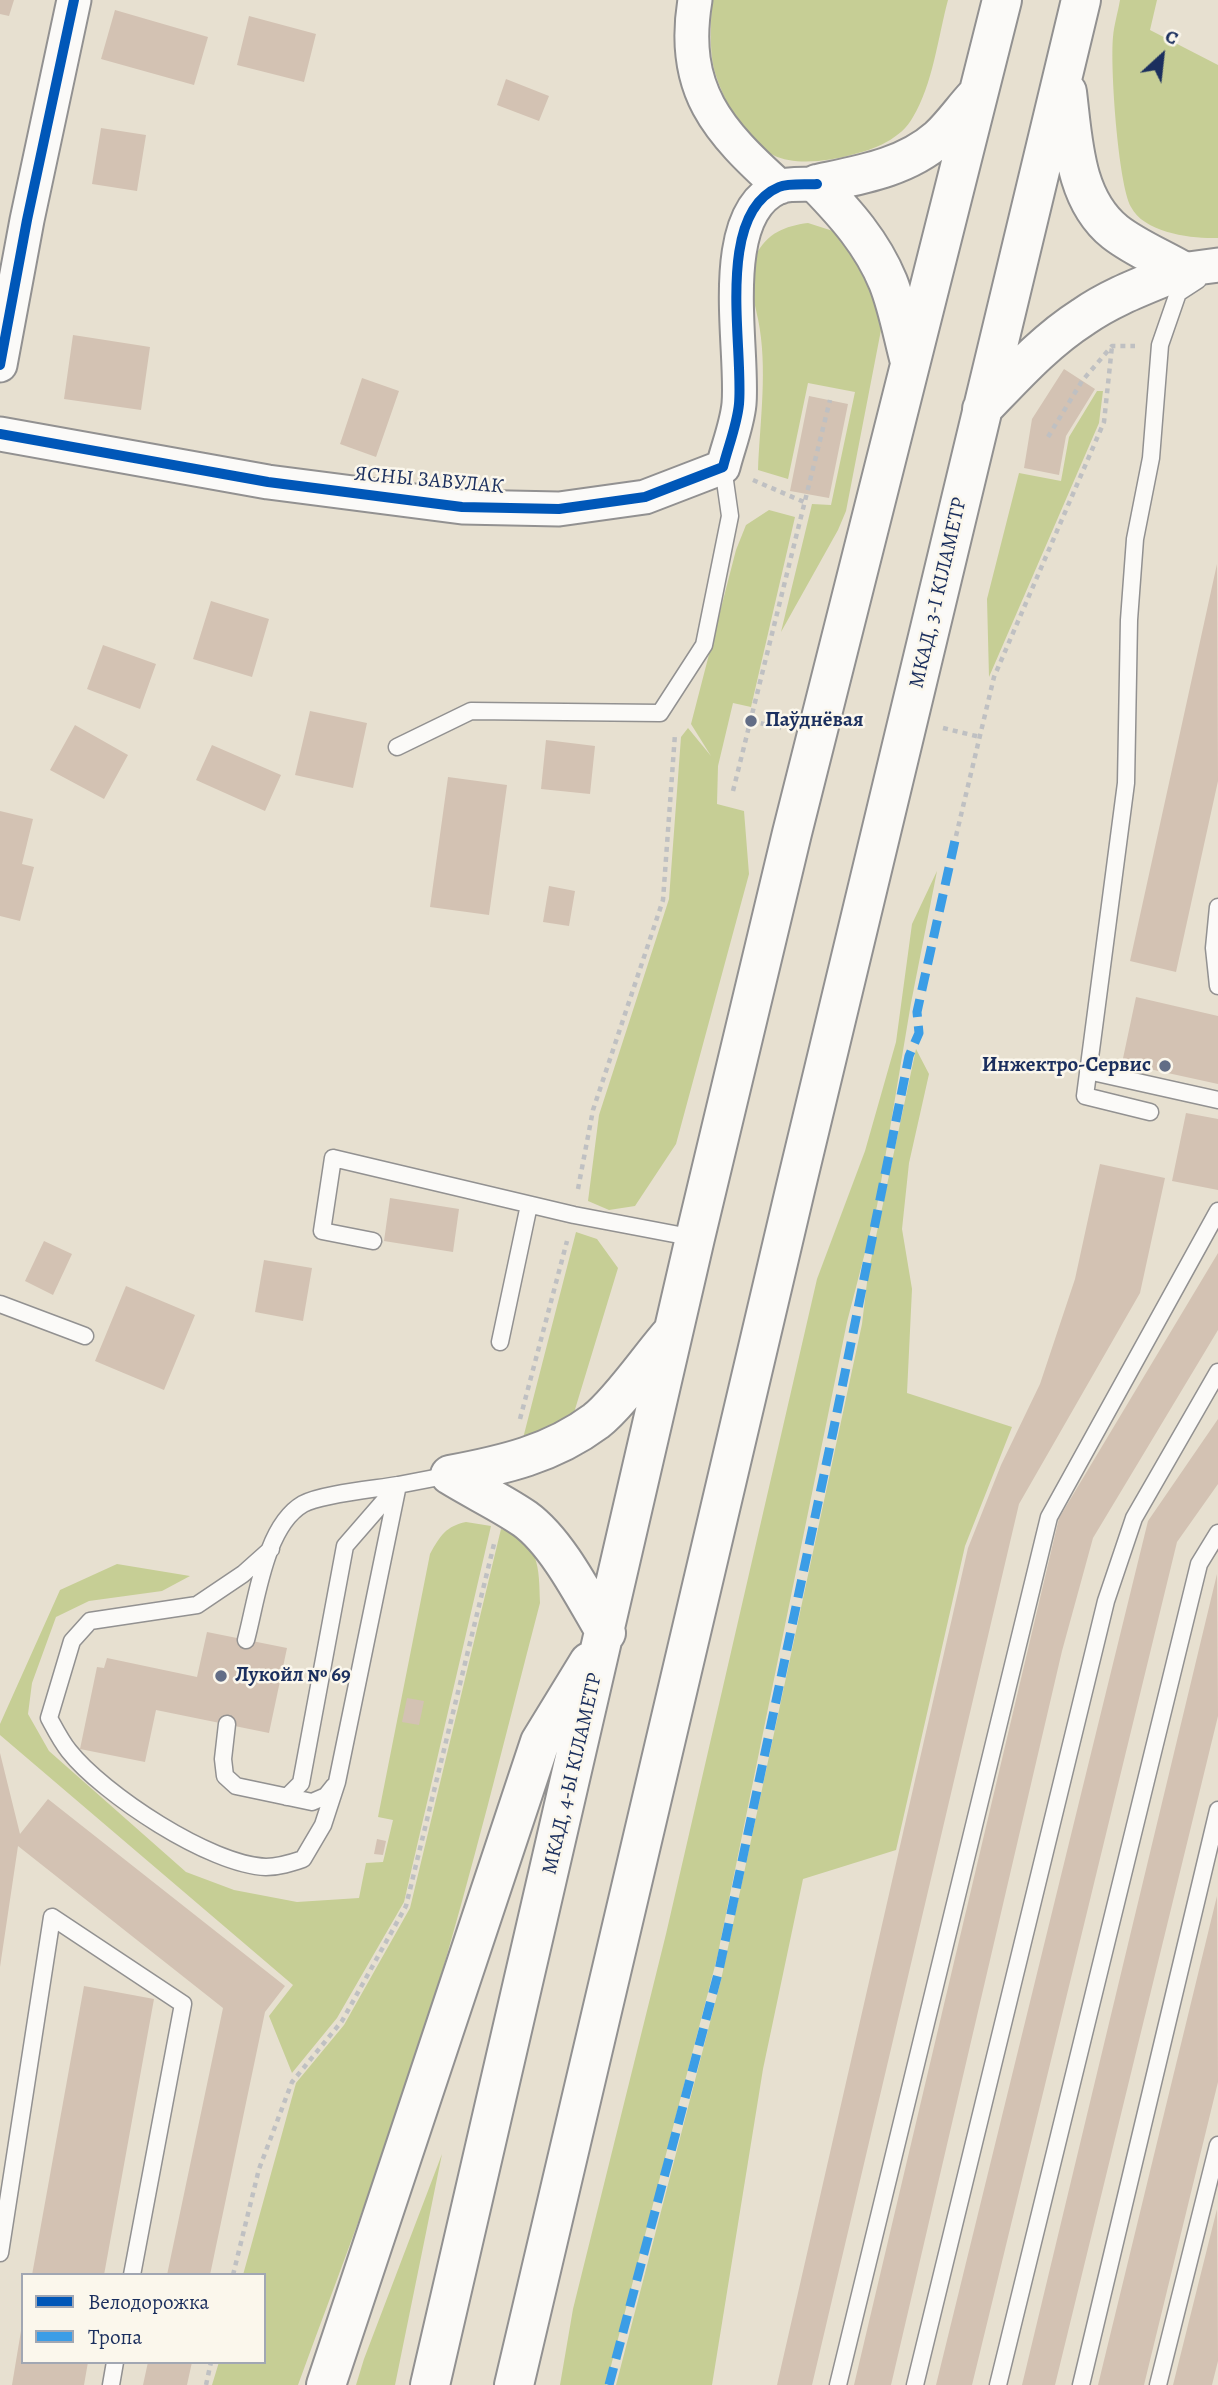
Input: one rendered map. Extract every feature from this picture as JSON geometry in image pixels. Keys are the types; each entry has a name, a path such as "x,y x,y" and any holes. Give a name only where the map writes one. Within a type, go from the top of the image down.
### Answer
{"highway":[{"path":"911,366 1002,0"},
{"name":"МКАД, 3-І КІЛАМЕТР","path":"514,2385 796,1186 910,721 1081,0"},
{"path":"1064,68 1075,162 1089,200 1114,232 1206,268"},
{"path":"799,185 878,170 909,158 939,138 980,92"},
{"path":"799,185 851,220 872,250 888,284 911,366"},
{"path":"982,410 1038,352 1083,316 1128,292 1206,268"},
{"name":"МКАД, 4-Ы КІЛАМЕТР","path":"430,2385 606,1633 695,1238 792,833 911,366"},
{"path":"450,1475 509,1464 552,1448 597,1420 673,1331"},
{"path":"326,2385 540,1742 606,1633 575,1581 533,1527 450,1475"}],"street":[{"path":"0,365 27,220 74,0"},
{"path":"695,0 692,50 700,92 720,129 799,185"},
{"path":"723,467 739,405 737,270 746,222 759,201 799,185"},
{"name":"ЯСНЫ ЗАВУЛАК","path":"0,434 268,482 462,508 559,509 645,496 723,467"}],"lane":[{"path":"1150,1112 1085,1096 1126,783 1129,620 1135,539 1152,458 1160,345 1178,293 1206,268"},
{"path":"397,747 471,712 660,713 704,645 730,516 723,467"},
{"path":"1218,907 1214,948 1218,986"},
{"path":"1088,1070 1218,1100"},
{"path":"373,1241 322,1231 333,1158 529,1205 695,1238"},
{"path":"500,1342 529,1205"},
{"path":"838,2385 1037,1554 1049,1517 1218,1211"},
{"path":"0,1304 85,1336"},
{"path":"915,2385 1107,1601 1134,1518 1218,1372"},
{"path":"246,1640 271,1549 285,1517 306,1503 450,1475"},
{"path":"271,1549 243,1574 197,1605 90,1621 72,1641 49,1718 69,1751 114,1791 171,1834 218,1855 264,1867 303,1859 323,1825 337,1782 398,1485"},
{"path":"287,1797 301,1783 345,1546 398,1485"},
{"path":"998,2385 1199,1564 1218,1533"},
{"path":"227,1724 223,1759 225,1776 236,1786 312,1802 326,1797 337,1782"},
{"path":"1081,2385 1218,1810"},
{"path":"0,2253 52,1916 183,2004 132,2273"},
{"path":"1158,2385 1218,2145"},
{"path":"111,2385 115,2364"}],"path":[{"path":"1048,437 1082,381 1112,346 1160,345"},
{"path":"956,836 994,677 1104,422 1112,346"},
{"path":"733,791 830,400"},
{"path":"723,467 804,502"},
{"path":"206,2385 211,2364"}],"green space":[{"path":"712,0 948,0 926,90 908,125 894,137 869,150 833,159 802,161 782,158 762,149 744,130 729,106 712,61"},
{"path":"1120,0 1157,0 1150,30 1218,65 1218,238 1170,233 1147,223 1137,216 1131,207 1122,174 1114,97 1112,52"},
{"path":"808,223 833,231 848,243 880,306 881,330 846,511 781,632 812,504 831,505 855,392 808,383 788,479 758,470 762,356 752,287 753,262 760,247 771,236 792,226"},
{"path":"1097,391 1103,391 1099,423 989,677 987,599 1019,473 1061,481 1069,437"},
{"path":"769,510 795,517 751,707 733,703 718,766 717,804 744,811 749,874 676,1144 635,1206 609,1210 588,1201 599,1115 669,899 681,737 688,728 711,756 691,724 736,550 746,525"},
{"path":"937,871 911,1003 877,1206 847,1322 717,1958 606,2385 560,2385 573,2309 666,1934 817,1279 865,1151 896,1042 912,924"},
{"path":"916,1049 929,1074 909,1163 902,1229 912,1289 907,1393 1012,1427 965,1546 896,1850 803,1879 763,2069 712,2385 616,2385 721,1980 862,1324 868,1274"},
{"path":"576,1232 597,1239 618,1268 573,1416 520,1450"},
{"path":"466,1522 491,1526 404,1902 337,2018 292,2073 269,2016 293,1985 0,1735 0,1724 60,1590 117,1564 190,1576 162,1591 89,1601 56,1617 32,1683 28,1714 49,1751 186,1872 234,1890 297,1902 359,1898 366,1863 383,1862 393,1820 378,1817 430,1554 444,1533 453,1526"},
{"path":"501,1529 523,1540 535,1557 540,1603 461,1906 401,2102 298,2385 212,2385 218,2364 266,2364 266,2273 244,2273 296,2083 344,2025 410,1908"},
{"path":"442,2154 395,2385 356,2385 364,2359"}],"building":[{"path":"0,0 14,0 9,16 0,14"},
{"path":"115,10 208,37 194,85 101,59"},
{"path":"249,16 316,34 304,82 237,65"},
{"path":"506,79 549,96 539,121 497,105"},
{"path":"101,128 146,135 137,191 92,184"},
{"path":"73,335 150,347 141,410 64,399"},
{"path":"1064,369 1095,389 1066,436 1059,475 1024,468 1032,419"},
{"path":"362,378 399,391 376,457 340,444"},
{"path":"809,396 848,404 829,498 790,491"},
{"path":"1217,564 1218,781 1176,972 1130,961"},
{"path":"211,601 269,619 252,677 193,659"},
{"path":"103,645 156,664 140,709 87,689"},
{"path":"310,711 367,723 353,788 295,775"},
{"path":"75,725 128,755 104,799 50,770"},
{"path":"546,740 595,746 590,794 541,789"},
{"path":"212,745 281,775 265,811 196,780"},
{"path":"448,777 507,785 489,915 430,907"},
{"path":"0,811 33,819 22,864 34,867 20,921 0,916"},
{"path":"549,886 575,891 569,926 543,922"},
{"path":"1136,997 1218,1016 1218,1084 1122,1063"},
{"path":"1186,1113 1218,1119 1218,1190 1172,1181"},
{"path":"1100,1164 1165,1178 1140,1293 1019,1504 812,2385 777,2385 968,1548 1001,1465 1040,1384 1075,1279"},
{"path":"390,1198 459,1209 453,1252 384,1241"},
{"path":"44,1241 72,1254 53,1295 25,1281"},
{"path":"1218,1253 1218,1330 1093,1538 1062,1651 891,2385 854,2385 1059,1518"},
{"path":"264,1260 312,1268 303,1321 255,1312"},
{"path":"126,1286 195,1315 164,1390 95,1361"},
{"path":"1218,1419 1218,1484 1177,1542 972,2385 936,2385 1148,1521"},
{"path":"1217,1574 1218,1716 1055,2385 1022,2385"},
{"path":"207,1632 287,1648 269,1733 156,1710 145,1762 80,1749 97,1667 104,1668 107,1658 197,1677"},
{"path":"407,1698 424,1701 419,1725 402,1722"},
{"path":"0,1753 20,1834 48,1799 285,1986 265,2012 210,2273 167,2273 223,2008 18,1846 0,1967"},
{"path":"377,1839 386,1841 383,1855 374,1854"},
{"path":"1217,1896 1218,2082 1144,2385 1098,2385"},
{"path":"84,1986 154,1999 104,2273 32,2273"},
{"path":"1217,2209 1218,2361 1212,2385 1173,2385"},
{"path":"21,2331 21,2364 88,2364 84,2385 12,2385"},
{"path":"148,2364 192,2364 187,2385 143,2385"}],"marked path":[{"path":"609,2385 719,1970 833,1432 909,1056 919,1033 917,1012 956,836"}],"cycle path":[{"path":"0,365 27,220 74,0"},
{"path":"0,434 268,482 462,507 559,509 645,497 723,467 739,404 736,285 739,253 746,224 759,202 779,187 817,184"}],"place":[{"name":"Паўднёвая","path":"751,721"},
{"name":"Инжектро-Сервис","path":"1165,1066"},
{"name":"Лукойл № 69","path":"221,1676"}]}
